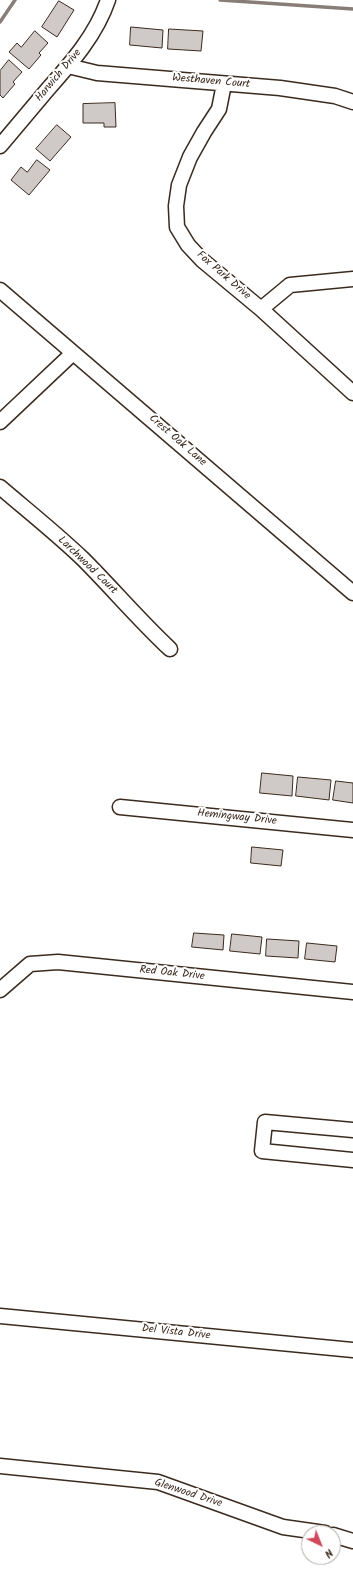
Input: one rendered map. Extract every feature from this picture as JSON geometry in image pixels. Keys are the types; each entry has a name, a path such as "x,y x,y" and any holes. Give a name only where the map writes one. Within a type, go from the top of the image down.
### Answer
{"street":[{"name":"Harwich Drive","path":"0,146 68,66 97,25 108,0"},
{"name":"Westhaven Court","path":"68,66 96,73 280,88 335,96 353,102"},
{"name":"Fox Park Drive","path":"224,84 219,110 204,132 190,157 179,186 176,206 177,227 188,245 202,260 261,309 353,393"},
{"path":"261,309 290,285 353,279"},
{"name":"Crest Oak Lane","path":"0,290 353,593"},
{"path":"0,422 74,353"},
{"name":"Larchwood Court","path":"0,487 81,558 106,582 138,618 170,649"},
{"name":"Hemingway Drive","path":"120,806 353,830"},
{"name":"Red Oak Drive","path":"0,990 30,964 58,962 353,992"},
{"path":"353,1130 265,1122 262,1151 353,1160"},
{"name":"Del Vista Drive","path":"0,1316 353,1350"},
{"name":"Glenwood Drive","path":"0,1466 158,1482 283,1527 301,1530"},
{"path":"341,1537 353,1541"}],"building":[{"path":"59,1 74,10 57,37 42,27"},
{"path":"131,27 163,30 162,48 130,45"},
{"path":"169,29 203,31 201,51 168,49"},
{"path":"35,31 48,43 39,53 41,55 29,69 9,52 17,43 21,47"},
{"path":"9,60 22,72 13,82 15,84 3,98 0,95 0,71"},
{"path":"115,103 116,127 104,127 104,123 83,123 83,104"},
{"path":"57,125 71,137 50,161 36,149"},
{"path":"37,160 50,170 29,195 11,180 21,167 27,172"},
{"path":"262,773 293,776 292,796 260,793"},
{"path":"298,777 331,780 329,800 296,796"},
{"path":"336,781 353,783 353,803 333,800"},
{"path":"252,847 283,850 281,866 251,863"},
{"path":"194,933 224,935 223,950 192,947"},
{"path":"232,934 262,937 260,954 230,951"},
{"path":"267,939 299,941 298,958 266,956"},
{"path":"307,943 337,946 335,962 305,959"}],"waterway":[{"path":"0,22 15,0"},
{"path":"220,0 353,9"}]}
